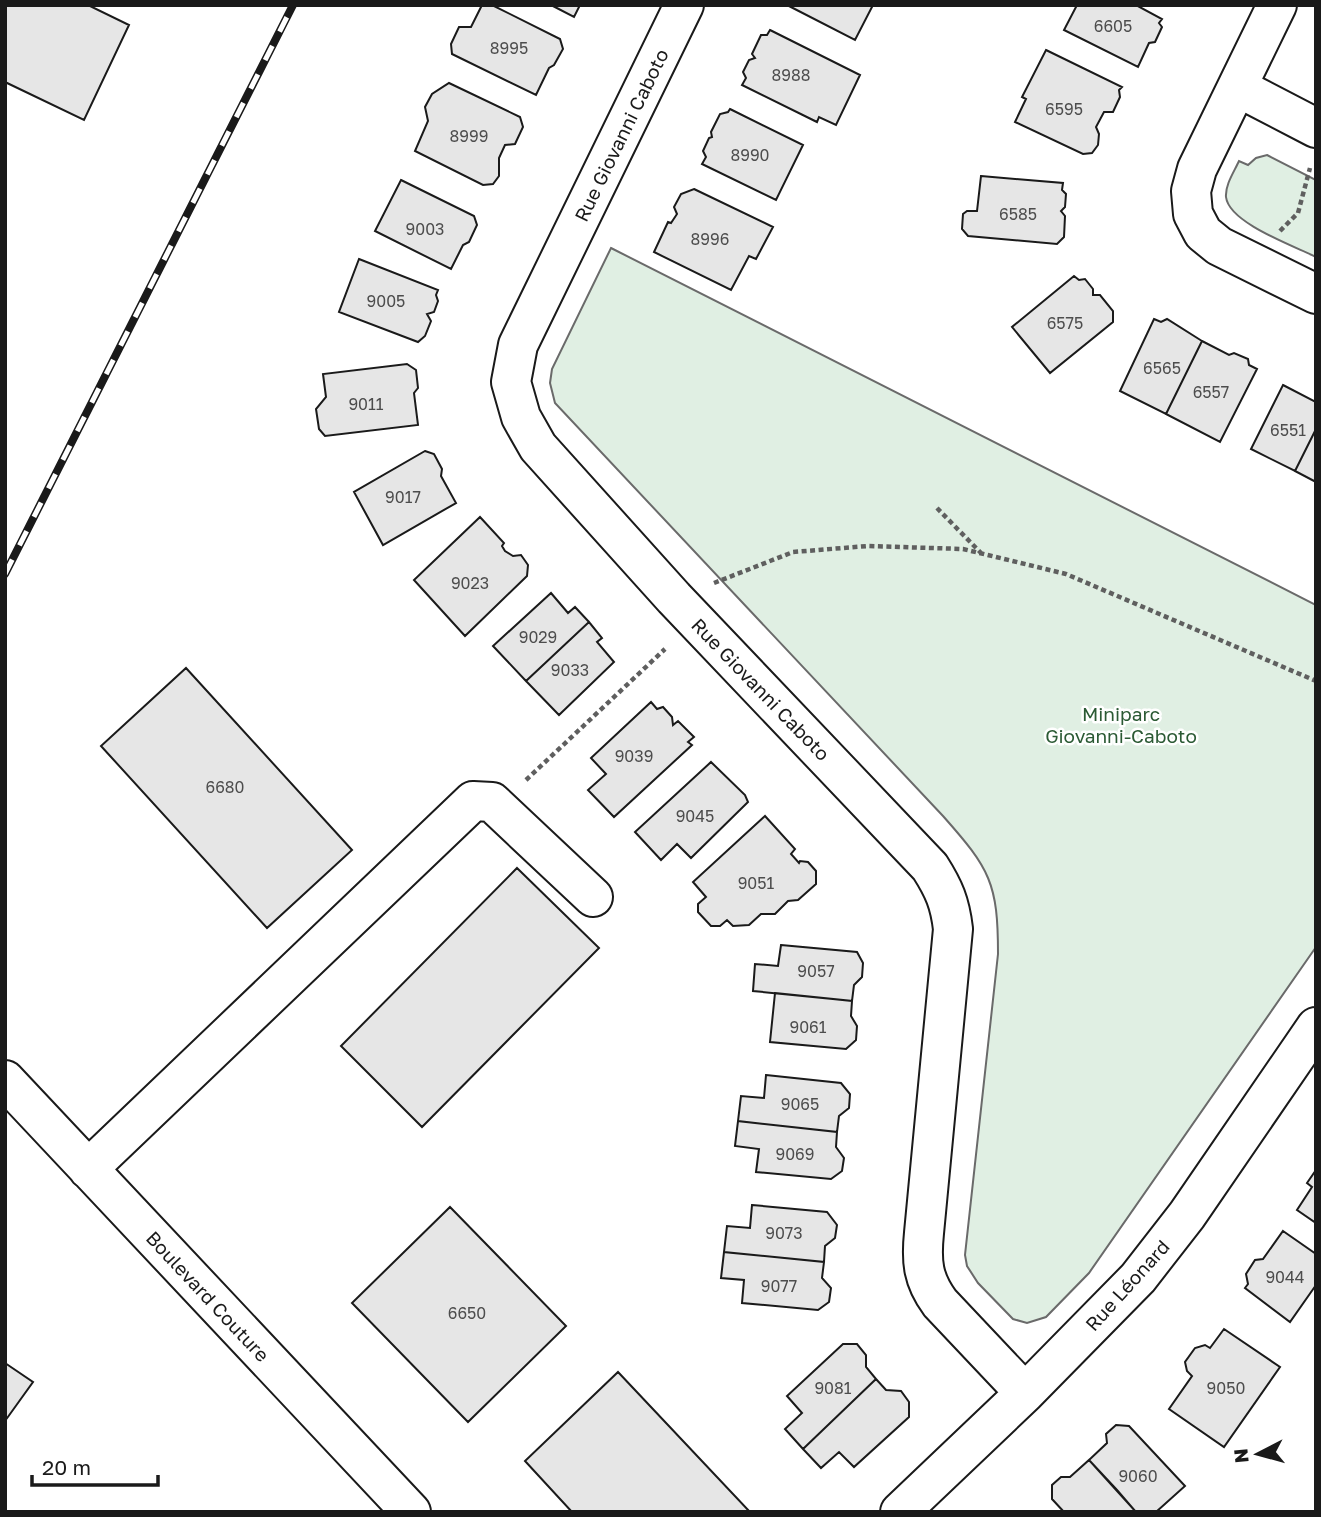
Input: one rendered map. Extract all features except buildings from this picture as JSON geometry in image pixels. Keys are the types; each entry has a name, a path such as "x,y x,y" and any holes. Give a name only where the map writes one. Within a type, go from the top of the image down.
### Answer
{"street":[{"name":"Rue Giovanni Caboto","path":"684,5 518,345 512,382 521,418 538,447 685,609 930,867 941,885 951,906 953,929 923,1243 924,1272 929,1289 940,1303 1025,1393"},
{"path":"1277,5 1197,169 1191,191 1193,214 1203,233 1219,246 1316,294"},
{"path":"1237,87 1314,142"},
{"path":"88,1169 473,801 492,802 593,897"},
{"name":"Rue Léonard","path":"900,1512 1025,1393 1138,1278 1187,1215 1316,1027"},
{"name":"Boulevard Couture","path":"5,1080 411,1512"}],"path":[{"path":"1250,261 1298,214 1314,142"},
{"path":"937,508 982,554"},
{"path":"498,807 685,609 793,552 867,546 962,549 1066,574 1316,681"}],"green space":[{"path":"1267,155 1316,180 1316,257 1250,225 1230,207 1226,197 1227,188 1239,161 1248,165 1256,158"},
{"name":"Miniparc Giovanni-Caboto","path":"611,248 1316,605 1316,947 1089,1273 1046,1317 1027,1323 1013,1319 978,1283 967,1266 965,1255 998,954 996,910 988,878 971,850 943,816 555,403 550,383 552,369"}],"railway":[{"path":"5,574 293,5"}]}
